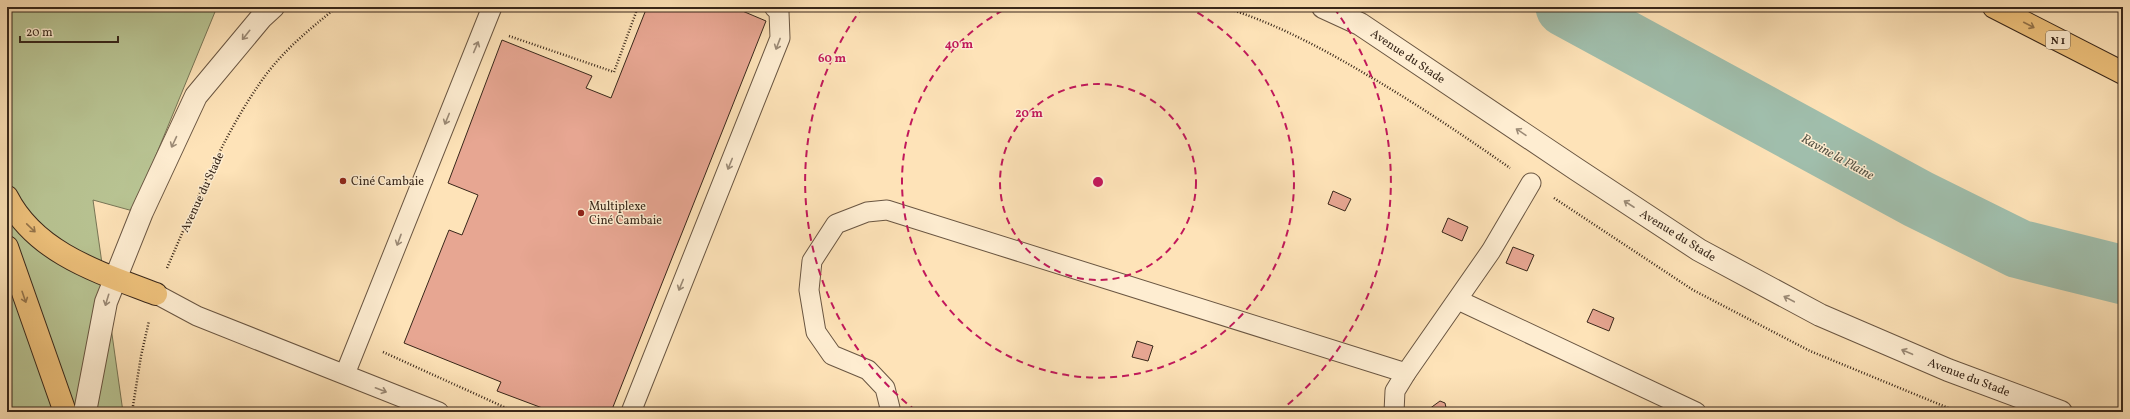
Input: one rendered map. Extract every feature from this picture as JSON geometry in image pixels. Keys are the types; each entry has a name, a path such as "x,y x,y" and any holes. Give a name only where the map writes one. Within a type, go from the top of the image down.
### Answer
{"highway":[{"name":"N 1","path":"1994,7 2123,73"},
{"path":"7,197 28,226 46,242 71,260 156,294"},
{"path":"7,247 65,412"}],"street":[{"path":"85,412 106,302 142,212 196,96 261,18 273,7"},
{"name":"Avenue du Stade","path":"1323,7 1360,24 1569,165 1699,250 1820,315 1948,370 2061,412"}],"lane":[{"path":"345,374 492,7"},
{"path":"631,412 780,38 779,12 774,7"},
{"path":"1394,412 1396,391 1406,373 1491,251 1531,183"},
{"path":"888,412 890,408 885,388 868,370 832,354 816,332 809,290 812,261 836,224 867,212 887,210 1406,373"},
{"path":"156,294 197,316 439,412"},
{"path":"1458,300 1696,412"}],"path":[{"name":"Avenue du Stade","path":"132,412 151,307 203,185 241,114 265,76 297,40 337,7"},
{"path":"506,35 614,72 638,7"},
{"path":"1223,7 1254,16 1338,57 1456,129 1531,183 1693,290 1810,351 1958,412"},
{"path":"380,350 515,412"}],"green space":[{"path":"7,7 217,7 133,211 93,200 123,412 7,412"}],"building":[{"name":"Multiplexe Ciné Cambaie","path":"647,7 733,7 766,21 611,412 543,412 545,409 497,391 501,382 404,343 449,230 462,235 478,195 448,183 502,40 592,76 586,88 611,98"},
{"path":"1333,191 1351,199 1345,211 1328,204"},
{"path":"1448,218 1468,227 1462,241 1442,232"},
{"path":"1513,247 1534,255 1527,271 1506,263"},
{"path":"1593,309 1614,318 1609,331 1587,322"},
{"path":"1137,341 1153,346 1148,361 1132,357"},
{"path":"1440,401 1445,403 1447,412 1425,412"}],"waterway":[{"name":"Ravine la Plaine","path":"1565,7 1918,199 2019,249 2123,275"}],"place":[{"name":"Ciné Cambaie","path":"343,181"},
{"name":"Multiplexe Ciné Cambaie","path":"581,213"}]}
